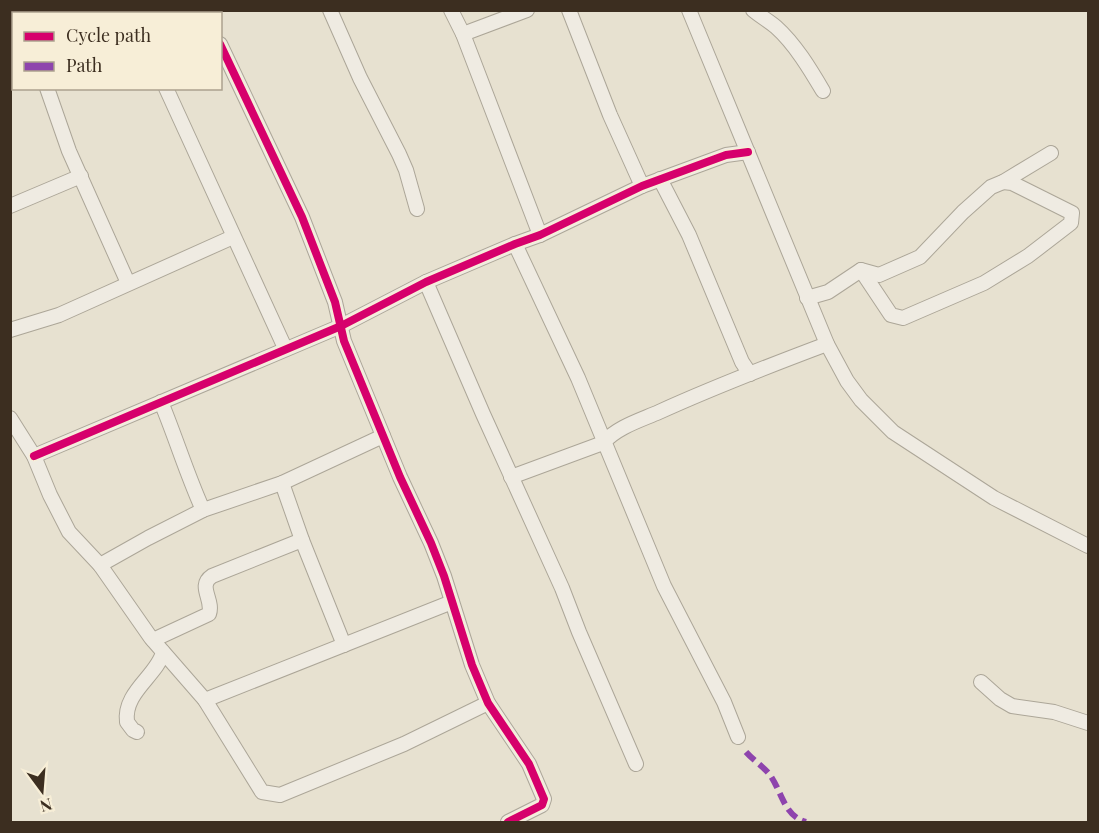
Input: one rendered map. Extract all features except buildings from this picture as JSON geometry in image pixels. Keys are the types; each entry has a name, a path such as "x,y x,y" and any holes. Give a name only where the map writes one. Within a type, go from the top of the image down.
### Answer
{"street":[{"path":"330,10 360,78 406,170 417,209"},
{"path":"451,10 463,34 540,236"},
{"path":"463,34 526,10"},
{"path":"569,10 610,114 642,186"},
{"path":"689,10 827,344 847,381 861,400 892,432 994,498 1089,546"},
{"path":"753,10 776,27 788,40 810,69 823,92"},
{"path":"222,48 302,217 326,275 348,352 400,477 431,543 469,657 488,703 529,764 544,798 542,805 508,822"},
{"path":"47,90 69,151 128,283"},
{"path":"167,90 285,348"},
{"path":"34,456 341,326 426,282 515,244 540,236 642,186 726,155 748,152"},
{"path":"807,298 828,292 861,270 879,275 920,257 963,212 991,188 1051,153"},
{"path":"10,206 81,176"},
{"path":"660,179 689,235 742,362 750,374"},
{"path":"861,270 891,315 903,318 984,283 1028,256 1071,223 1072,213 1012,183 1003,182"},
{"path":"10,330 59,315 233,237"},
{"path":"515,244 578,378 664,586 724,702 738,737"},
{"path":"426,282 562,588 636,764"},
{"path":"512,477 603,443 614,433 628,426 827,344"},
{"path":"161,402 203,510"},
{"path":"10,418 34,456 54,504 69,532 100,565 153,640 205,700 262,792 274,796 280,795 404,744 488,703"},
{"path":"100,565 203,510 282,483 383,436"},
{"path":"282,483 344,645"},
{"path":"153,640 209,614 210,606 204,586 206,580 302,540"},
{"path":"205,700 452,603"},
{"path":"137,732 127,722 129,707 144,679 159,663 163,652"},
{"path":"981,682 1000,699 1012,706 1054,712 1089,723"}],"marked path":[{"path":"746,752 770,775 784,803 793,815 806,822"}],"cycle path":[{"path":"222,48 302,217 335,302 344,341 400,477 431,543 444,576 472,665 488,703 529,764 544,799 542,805 508,822"},
{"path":"34,456 341,326 426,282 540,235 642,186 726,155 748,152"}]}
